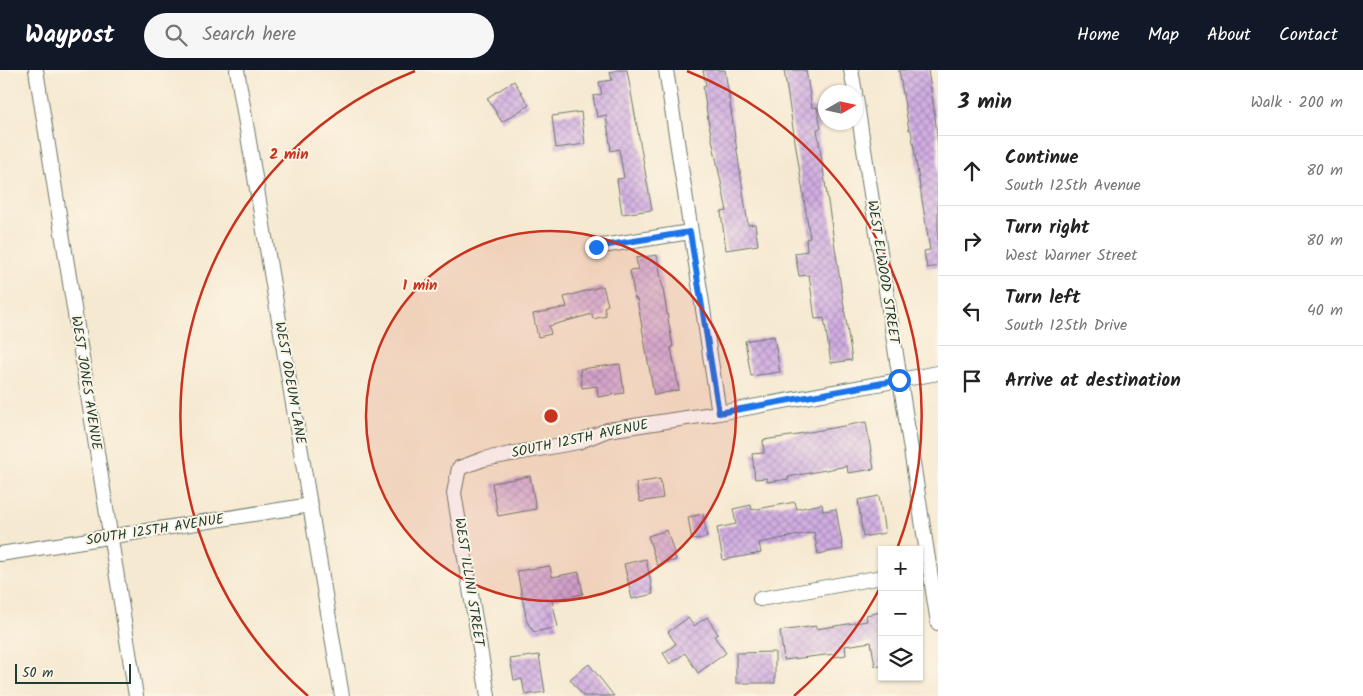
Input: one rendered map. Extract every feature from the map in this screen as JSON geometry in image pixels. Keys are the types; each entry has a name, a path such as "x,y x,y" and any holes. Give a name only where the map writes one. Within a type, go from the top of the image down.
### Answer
{"street":[{"name":"WEST JONES AVENUE","path":"36,70 136,696"},
{"name":"WEST ODEUM LANE","path":"237,70 342,696"},
{"path":"666,70 719,413"},
{"path":"851,70 854,85"},
{"name":"WEST ELWOOD STREET","path":"861,130 899,380 924,569 938,623"},
{"path":"596,247 690,232"},
{"name":"SOUTH 125TH AVENUE","path":"459,468 484,459 578,442 608,430 719,413 938,373"},
{"name":"WEST ILLINI STREET","path":"459,468 454,492 488,696"},
{"name":"SOUTH 125TH AVENUE","path":"0,554 310,505"},
{"path":"760,598 878,578"}],"building":[{"path":"627,70 652,210 622,214 617,179 624,178 619,149 611,151 606,115 597,117 593,96 602,94 599,82 612,80 610,72"},
{"path":"703,70 725,70 748,225 755,224 758,245 726,250 721,212 727,211 708,120 703,86 706,85"},
{"path":"784,70 806,70 812,108 817,107 817,129 852,360 831,363 824,318 815,319 809,275 799,276 795,253 807,251 806,239 810,238"},
{"path":"899,70 928,70 935,116 938,148 938,266 927,268 924,251 930,250 911,130 909,130"},
{"path":"514,81 529,105 502,122 487,98"},
{"path":"581,112 585,144 556,148 552,116"},
{"path":"657,255 679,390 654,395 630,270 638,269 636,258"},
{"path":"603,286 608,305 604,307 606,316 593,319 592,314 549,326 551,334 538,337 533,314 567,307 564,297"},
{"path":"774,336 780,372 751,376 745,341"},
{"path":"620,364 624,393 598,397 597,386 582,388 580,369"},
{"path":"866,422 874,469 848,473 847,466 788,477 789,479 767,482 767,478 755,479 752,454 764,453 763,440"},
{"path":"530,476 536,509 498,516 492,483"},
{"path":"660,479 663,498 640,502 636,483"},
{"path":"879,496 885,533 863,537 858,500"},
{"path":"795,502 797,509 822,504 823,511 836,509 843,549 818,554 814,532 759,543 761,553 723,560 717,528 736,524 733,509 751,505 752,510"},
{"path":"703,514 707,537 692,540 688,517"},
{"path":"667,530 676,560 657,565 648,536"},
{"path":"646,559 653,594 632,599 624,564"},
{"path":"550,566 552,577 579,572 583,594 552,600 558,627 534,632 527,622 517,571"},
{"path":"878,613 878,666 875,666 871,642 845,646 846,655 834,657 834,654 784,660 780,631 816,626 816,629 867,621 866,615"},
{"path":"707,617 718,634 714,636 726,653 698,673 685,653 670,664 663,653 676,644 668,632 688,618 694,626"},
{"path":"775,652 775,683 736,683 736,653"},
{"path":"539,655 545,692 525,695 522,679 514,680 510,659"},
{"path":"589,664 614,696 583,696 570,679"}],"route":[{"path":"596,247 690,232 719,413 899,380"}]}
